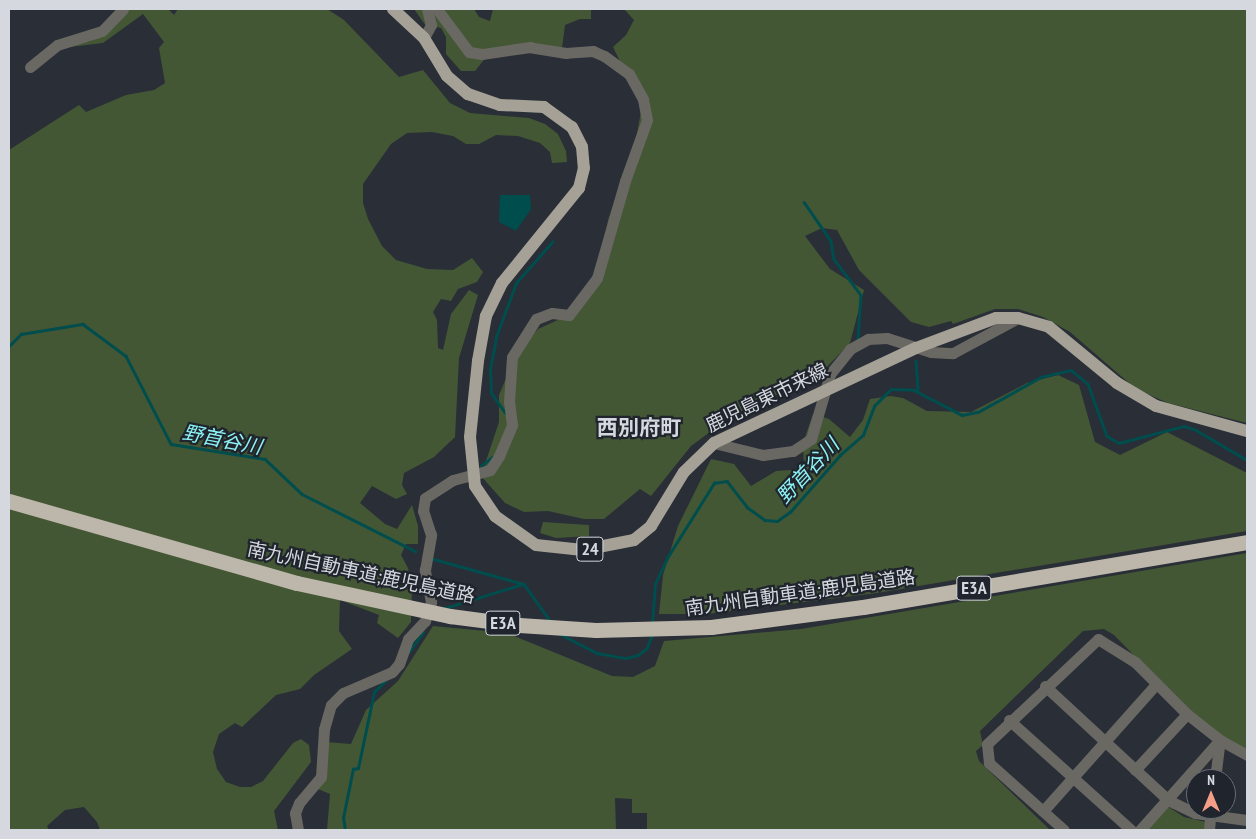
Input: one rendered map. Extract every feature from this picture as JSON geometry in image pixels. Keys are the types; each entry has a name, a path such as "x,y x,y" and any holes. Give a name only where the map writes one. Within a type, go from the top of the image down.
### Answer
{"highway":[{"name":"南九州自動車道;鹿児島道路","path":"9,501 297,583 450,616 519,625 596,630 711,627 863,607 1242,543"}],"main road":[{"name":"鹿児島東市来線","path":"393,9 424,38 447,76 468,94 500,105 544,107 562,118 578,138 584,157 583,178 574,199 514,265 492,300 486,316 471,422 473,476 483,500 495,516 519,536 546,548 602,548 634,540 647,531 684,472 714,443 916,348 985,320 1018,318 1049,327 1117,383 1142,399 1247,431"}],"street":[{"path":"30,67 57,45 102,31 123,9"},
{"path":"424,38 431,25 427,9"},
{"path":"298,830 295,813 299,803 321,777 324,729 331,705 343,693 392,672 399,664 408,639 425,621 431,602 425,570 431,534 423,512 425,498 453,480 490,470 511,434 512,357 526,331 545,315 569,315 597,278 625,181 647,120 643,99 630,74 604,56 593,51 566,52 530,47 482,54 469,52 437,9"},
{"path":"714,443 762,455 793,451 811,439 836,364 850,349 868,339 887,338 916,348 942,354 954,352 1018,318"},
{"path":"1064,830 989,763 987,744 1045,686 1098,639 1135,662 1187,714 1220,740 1247,755"},
{"path":"1043,812 1156,684"},
{"path":"1045,686 1168,800 1181,808 1186,809"},
{"path":"1135,770 1187,714"},
{"path":"1010,720 1131,830"},
{"path":"1216,769 1220,740"},
{"path":"1140,830 1220,740"}],"shaded area":[{"path":"125,9 168,9 174,15 178,9 327,9 344,20 399,77 423,70 450,103 470,113 529,118 545,124 558,134 566,151 567,162 552,163 550,152 540,143 518,136 496,135 479,144 466,144 453,136 432,132 407,133 391,144 363,184 363,203 368,219 382,246 396,260 427,269 453,270 472,258 483,272 477,282 458,289 451,301 441,299 433,312 437,320 438,348 443,350 451,314 469,290 478,295 459,358 455,437 434,457 404,473 402,485 407,494 396,499 372,486 360,503 385,524 397,529 412,505 418,526 418,544 406,544 401,555 408,568 412,589 411,622 398,638 377,623 379,615 340,600 339,631 352,649 314,675 300,689 276,695 242,727 235,723 219,734 213,752 217,769 226,782 240,787 251,787 263,781 293,743 301,739 309,745 311,762 274,811 278,830 100,830 97,822 84,807 65,810 47,826 49,830 9,830 9,150 79,105 86,112 126,95 154,90 165,83 159,48 164,42 143,14 103,43 61,48 90,41 103,33"},
{"path":"414,9 474,9 479,17 490,21 493,9 591,9 591,19 580,19 565,25 562,48 491,51 475,71 461,71 446,54 446,37 441,28 437,27 431,33"},
{"path":"624,9 1247,9 1247,423 1168,403 1136,389 1070,332 1043,317 1018,309 995,309 953,324 951,321 929,327 911,322 859,270 837,230 822,228 805,236 830,269 864,290 850,343 820,374 729,418 691,446 651,496 640,489 604,519 584,519 548,511 524,512 505,503 481,476 499,422 499,395 516,355 538,329 560,319 590,292 599,265 608,220 636,139 642,106 613,47 626,35 634,20"},
{"path":"500,195 530,195 531,209 516,231 499,222"},
{"path":"1058,375 1079,385 1095,442 1120,455 1167,432 1247,473 1247,531 877,593 707,614 659,614 663,575 678,526 711,459 734,464 751,486 776,471 804,469 803,443 813,414 829,419 850,437 863,420 870,399 891,396 903,398 927,411 971,412 1027,383"},
{"path":"543,522 589,525 589,536 556,538 540,533"},
{"path":"1247,553 1247,750 1223,737 1184,706 1114,635 1104,629 1083,631 980,731 983,745 976,751 979,761 1050,830 647,830 647,813 632,813 632,799 615,798 616,830 327,830 330,794 318,789 326,742 351,744 366,710 398,681 433,626 507,633 612,676 633,677 655,666 664,641 801,629"},
{"path":"1167,806 1186,819 1206,822 1205,830 1144,830"}],"waterway":[{"path":"804,202 831,241 834,259 861,295 858,339"},
{"path":"505,413 491,393 490,369 496,337 516,283 552,242"},
{"name":"野首谷川","path":"9,346 21,334 83,324 126,356 171,444 265,459 302,494 415,551"},
{"path":"916,361 918,392"},
{"name":"野首谷川","path":"652,624 655,584 667,558 714,483 727,481 747,507 765,520 777,521 790,512 840,455 863,435 874,406 891,389 914,390 962,415 978,412 1041,377 1071,370 1088,384 1107,436 1119,443 1184,426 1196,430 1247,460"},
{"path":"481,466 492,457"},
{"name":"野首谷川","path":"430,558 524,584 551,622"},
{"path":"442,609 523,584"},
{"path":"409,652 423,632"},
{"name":"野首谷川","path":"560,634 597,653 626,658 638,655 647,648 652,634"},
{"path":"345,830 343,818 353,769 358,768 374,692 387,679"}],"district":[{"name":"西別府町","path":"639,428"}]}
